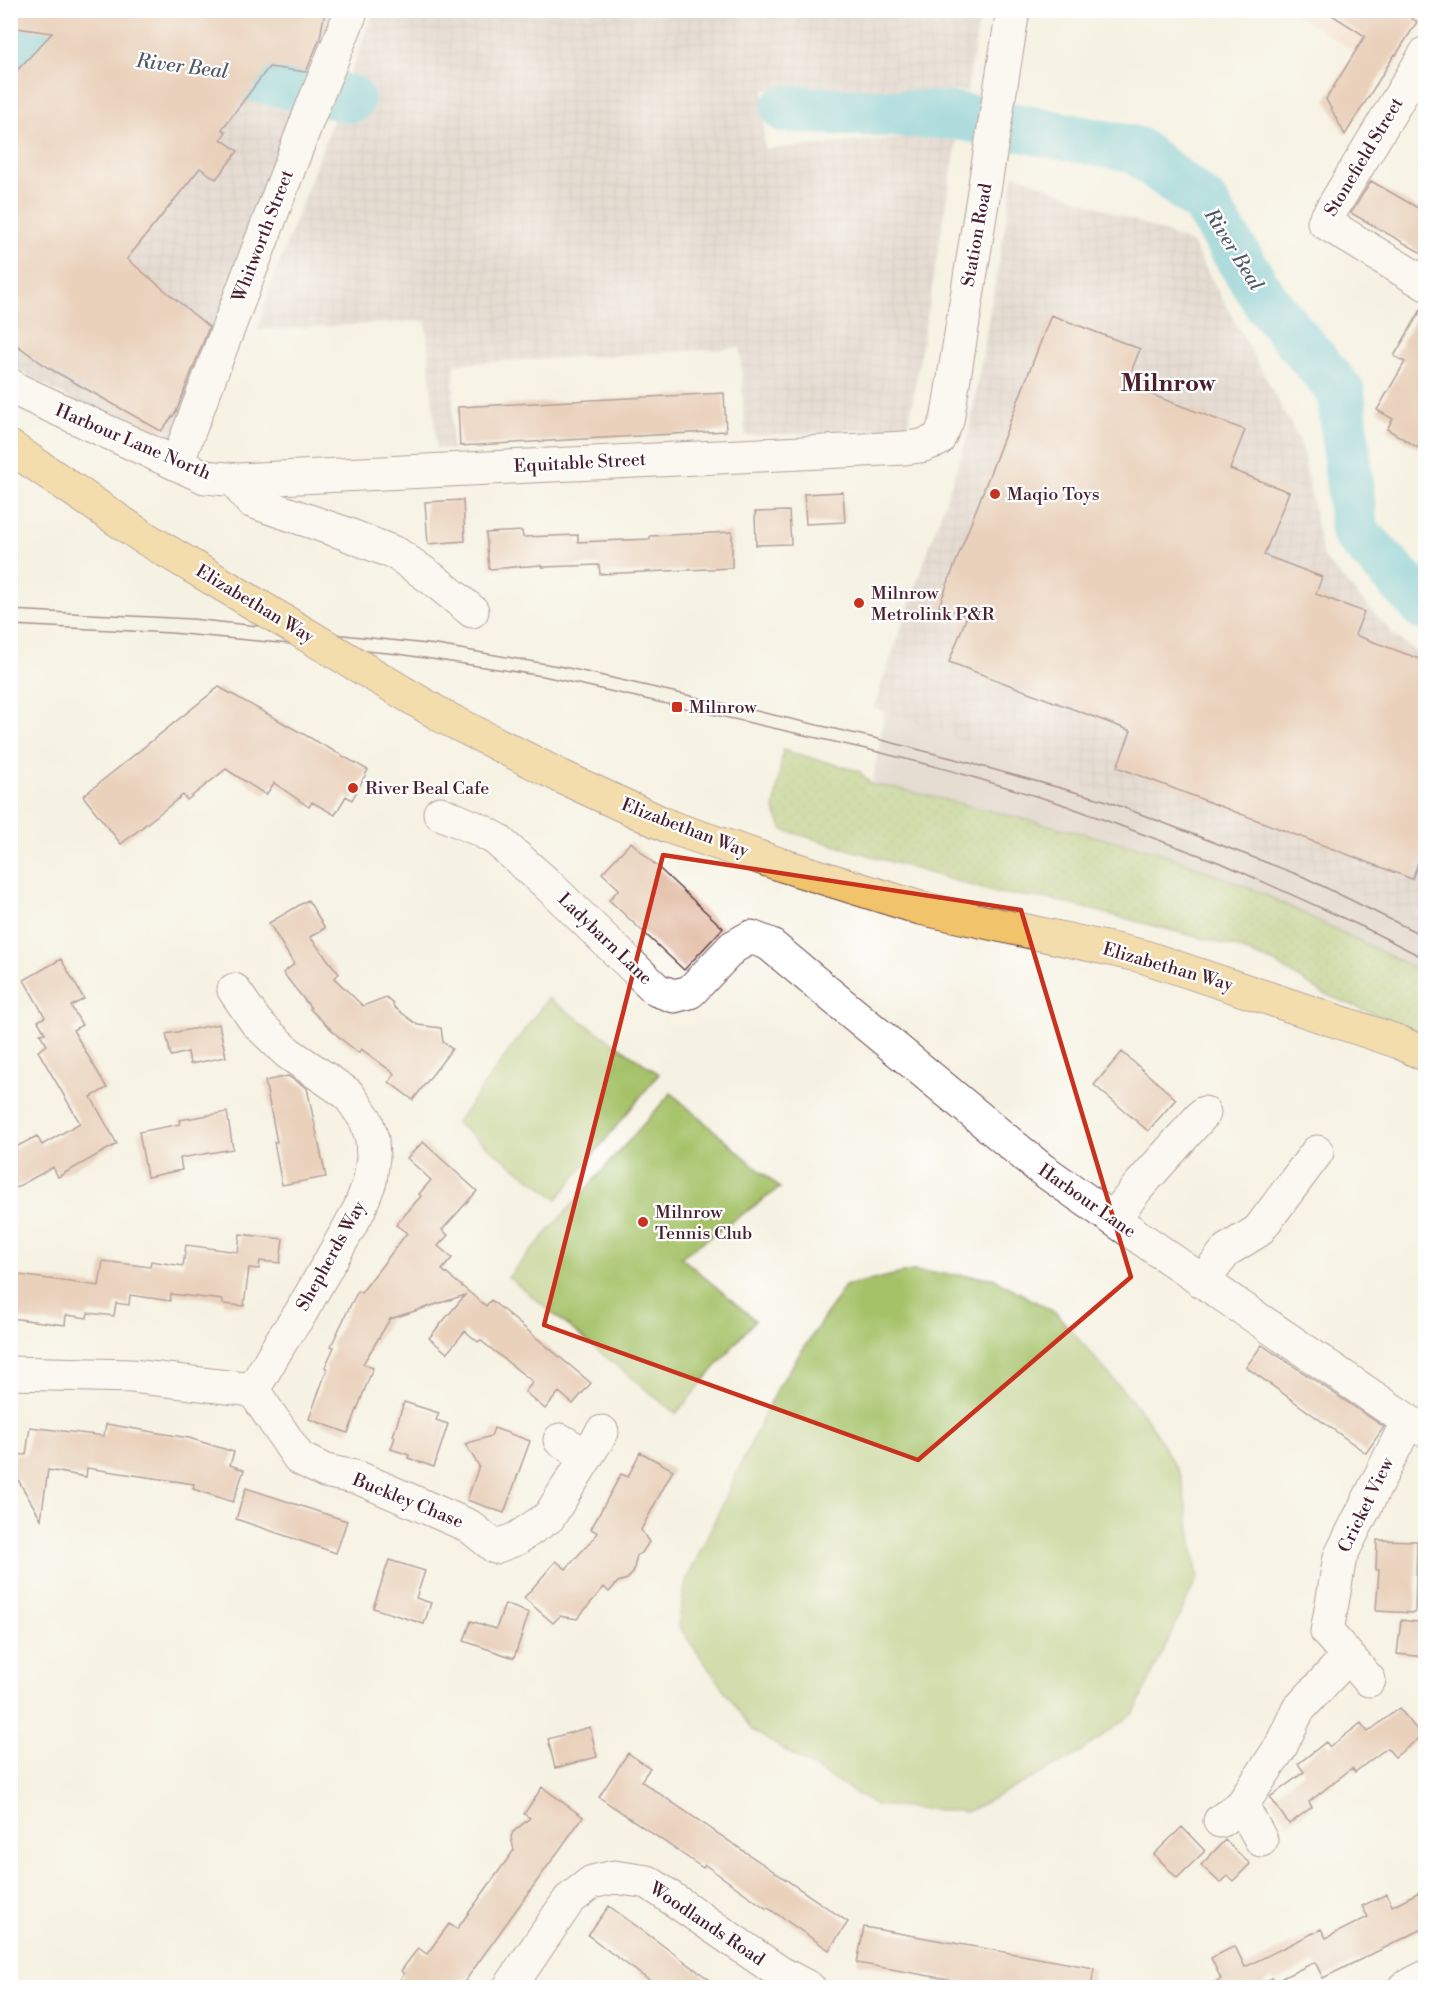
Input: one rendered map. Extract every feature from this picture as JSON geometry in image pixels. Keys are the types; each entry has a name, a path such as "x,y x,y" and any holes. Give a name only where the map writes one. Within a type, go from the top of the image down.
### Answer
{"main road":[{"name":"Elizabethan Way","path":"10,447 143,537 444,717 560,776 670,827 920,908 1142,956 1399,1042 1425,1055"}],"street":[{"name":"Whitworth Street","path":"177,463 352,10"},
{"name":"Station Road","path":"921,446 938,440 947,421 1013,10"},
{"name":"Stonefield Street","path":"1425,53 1324,222 1425,284"},
{"name":"Harbour Lane North","path":"10,385 19,392 205,477 238,480"},
{"name":"Equitable Street","path":"238,480 921,446"},
{"path":"238,480 242,490 251,501 397,554 472,611"},
{"name":"Ladybarn Lane","path":"440,813 496,839 545,882 657,990 674,996 690,992 733,947 751,937 769,944"},
{"name":"Harbour Lane","path":"769,944 1040,1168 1202,1282 1417,1426"},
{"name":"Shepherds Way","path":"234,990 256,1022 288,1053 348,1094 366,1120 372,1139 373,1157 370,1181 359,1209 300,1314 253,1390"},
{"path":"1113,1219 1138,1187 1204,1113"},
{"path":"1202,1282 1227,1250 1258,1231 1317,1152"},
{"path":"10,1373 132,1376 158,1367 253,1390"},
{"name":"Buckley Chase","path":"253,1390 298,1458 325,1471 359,1478 469,1526 490,1558 549,1516 583,1443"},
{"name":"Cricket View","path":"1369,1680 1327,1632 1340,1557 1417,1426"},
{"path":"1261,1840 1231,1813 1280,1748 1298,1710 1348,1656"},
{"name":"Woodlands Road","path":"509,1988 569,1900 592,1882 614,1877 648,1882 779,1972 809,1988"},
{"path":"1404,1988 1425,1977"}],"highlighted area":[{"path":"663,855 1021,910 1131,1277 918,1460 544,1325"}],"shaded area":[{"path":"11,11 340,11 176,451 138,438 11,366"},
{"path":"374,11 981,11 967,91 764,90 764,149 958,134 908,428 745,436 740,348 455,364 451,450 436,448 426,321 258,330 271,285"},
{"path":"1290,11 1414,11 1425,18 1391,74"},
{"path":"1014,174 1192,243 1301,443 1323,557 1396,637 1425,657 1425,926 1307,869 873,708 968,436"},
{"path":"885,712 1307,869 1425,926 1425,973 1266,895 1160,852 896,788 872,785"}],"green space":[{"path":"783,750 859,771 872,785 896,788 1160,852 1266,895 1425,973 1425,1034 1324,994 1277,964 1235,947 1050,899 996,893 783,830 774,810"},
{"path":"548,998 659,1074 557,1199 456,1123"},
{"name":"Milnrow Tennis Club","path":"671,1093 780,1188 681,1257 755,1320 676,1414 508,1277"},
{"path":"912,1271 993,1278 1056,1313 1146,1417 1181,1476 1198,1577 1134,1713 1073,1757 967,1812 875,1805 752,1730 678,1625 686,1581 777,1388 845,1286"}],"building":[{"path":"10,10 325,10 320,38 306,72 269,67 222,129 226,132 221,139 238,151 216,179 200,168 127,259 209,327 176,412 161,431 47,367 10,340 10,78 52,33 10,27"},
{"path":"1324,10 1400,10 1417,22 1345,135 1326,99 1365,36"},
{"path":"1371,181 1425,212 1425,255 1351,213"},
{"path":"1425,303 1425,452 1387,429 1393,419 1377,410 1405,362 1394,356"},
{"path":"1051,315 1140,349 1126,385 1245,430 1230,469 1289,492 1264,555 1322,577 1316,594 1364,612 1355,635 1425,661 1425,845 1412,879 1117,767 1131,731 949,662 967,616 939,606"},
{"path":"724,393 726,431 460,446 458,407"},
{"path":"843,492 845,522 806,524 804,494"},
{"path":"463,500 465,541 428,544 425,502"},
{"path":"789,511 791,544 756,545 755,512"},
{"path":"522,531 523,537 578,535 578,542 732,532 732,568 600,574 599,565 542,567 542,565 489,569 486,533"},
{"path":"219,687 368,770 352,800 346,796 335,815 312,802 309,807 274,783 266,795 226,769 187,800 183,795 121,844 83,796"},
{"path":"631,842 723,928 684,970 609,900 619,889 602,873"},
{"path":"308,900 325,928 310,937 339,974 334,978 363,1006 386,997 394,1007 418,1025 441,1028 443,1042 452,1049 413,1100 389,1082 395,1074 361,1049 359,1053 310,1009 283,973 294,964 269,923"},
{"path":"61,959 84,999 71,1006 82,1025 73,1030 107,1088 91,1097 117,1144 58,1177 53,1167 10,1191 10,1150 37,1136 42,1145 80,1123 38,1051 47,1045 40,1034 45,1033 38,1021 45,1017 24,980"},
{"path":"219,1024 226,1057 190,1064 188,1052 171,1056 166,1034"},
{"path":"1122,1052 1176,1099 1148,1131 1094,1085"},
{"path":"288,1076 307,1088 326,1177 282,1185 274,1142 277,1142 265,1081"},
{"path":"227,1112 233,1149 180,1158 182,1170 147,1177 139,1132 180,1124 179,1120"},
{"path":"423,1142 477,1191 442,1230 448,1235 438,1246 452,1258 442,1270 486,1306 491,1300 591,1383 573,1404 559,1392 545,1409 525,1392 533,1382 465,1331 447,1353 429,1338 465,1295 390,1319 363,1364 373,1368 348,1433 309,1419 327,1369 325,1367 334,1347 331,1346 350,1306 358,1291 361,1293 407,1233 396,1225 421,1196 419,1194 431,1180 407,1158"},
{"path":"240,1234 283,1239 280,1263 260,1261 259,1269 249,1268 244,1306 223,1304 223,1300 171,1294 170,1301 130,1295 129,1305 116,1303 114,1316 88,1313 87,1318 66,1315 65,1325 10,1318 12,1274 99,1286 103,1261 150,1267 151,1261 183,1266 186,1245 238,1252"},
{"path":"1262,1345 1384,1427 1366,1453 1246,1367"},
{"path":"404,1402 439,1413 436,1420 448,1424 434,1467 391,1449"},
{"path":"106,1424 189,1438 234,1452 230,1465 244,1470 233,1502 193,1489 194,1484 87,1468 86,1477 48,1470 41,1519 18,1480 10,1479 13,1454 26,1455 30,1427 104,1436"},
{"path":"494,1428 530,1441 504,1513 467,1500 479,1466 465,1444 491,1436"},
{"path":"640,1452 673,1470 641,1530 649,1542 642,1553 637,1555 633,1573 627,1579 618,1582 609,1592 604,1587 577,1619 560,1616 553,1623 524,1598 556,1561 566,1569 598,1533 591,1529 621,1474 628,1477"},
{"path":"246,1488 347,1521 336,1553 236,1519"},
{"path":"1377,1540 1417,1541 1415,1613 1376,1611 1379,1570 1376,1570"},
{"path":"389,1560 425,1571 416,1598 431,1603 424,1624 373,1608"},
{"path":"505,1604 529,1613 514,1658 464,1641 471,1621 496,1629"},
{"path":"1401,1620 1425,1623 1425,1657 1397,1654"},
{"path":"1399,1708 1422,1736 1395,1757 1387,1748 1355,1772 1352,1768 1309,1802 1312,1807 1289,1824 1270,1797 1304,1772 1298,1764 1326,1742 1330,1747 1361,1723 1368,1732"},
{"path":"590,1727 597,1757 555,1768 548,1739"},
{"path":"628,1753 650,1768 641,1781 848,1922 829,1950 705,1865 703,1868 599,1797"},
{"path":"542,1787 583,1817 460,1988 395,1988 404,1974 401,1971 418,1948 427,1954 449,1924 457,1929 514,1850 511,1837 513,1832 530,1818 524,1814"},
{"path":"1182,1827 1205,1851 1177,1878 1154,1854"},
{"path":"1225,1840 1250,1864 1233,1881 1228,1876 1220,1883 1201,1865"},
{"path":"1425,1889 1425,1928 1323,1978 1315,1962 1274,1982 1272,1978 1256,1988 1204,1988 1221,1979 1211,1958 1235,1946 1245,1967 1321,1929 1326,1938 1368,1917 1362,1906 1387,1894 1392,1906"},
{"path":"609,1906 721,1988 660,1988 610,1952 588,1935"},
{"path":"864,1927 1094,1968 1091,1988 996,1988 857,1963"}],"waterway":[{"name":"River Beal","path":"10,52 98,58"},
{"name":"River Beal","path":"195,65 351,99"},
{"name":"River Beal","path":"785,109 957,116 1136,150 1204,203 1267,303 1341,392 1354,531 1426,608"}],"tram line":[{"path":"10,610 192,619 437,645 564,667 870,737 1104,800 1304,877 1426,937"},
{"path":"10,625 171,633 398,654 543,676 866,749 949,770 1059,803 1226,865 1363,927 1426,959"}],"place":[{"name":"Maqio Toys","path":"995,494"},
{"name":"Milnrow Metrolink P&R","path":"859,603"},
{"name":"Milnrow","path":"677,707"},
{"name":"River Beal Cafe","path":"353,788"},
{"name":"Milnrow Tennis Club","path":"643,1222"}],"district":[{"name":"Milnrow","path":"1168,384"}]}
